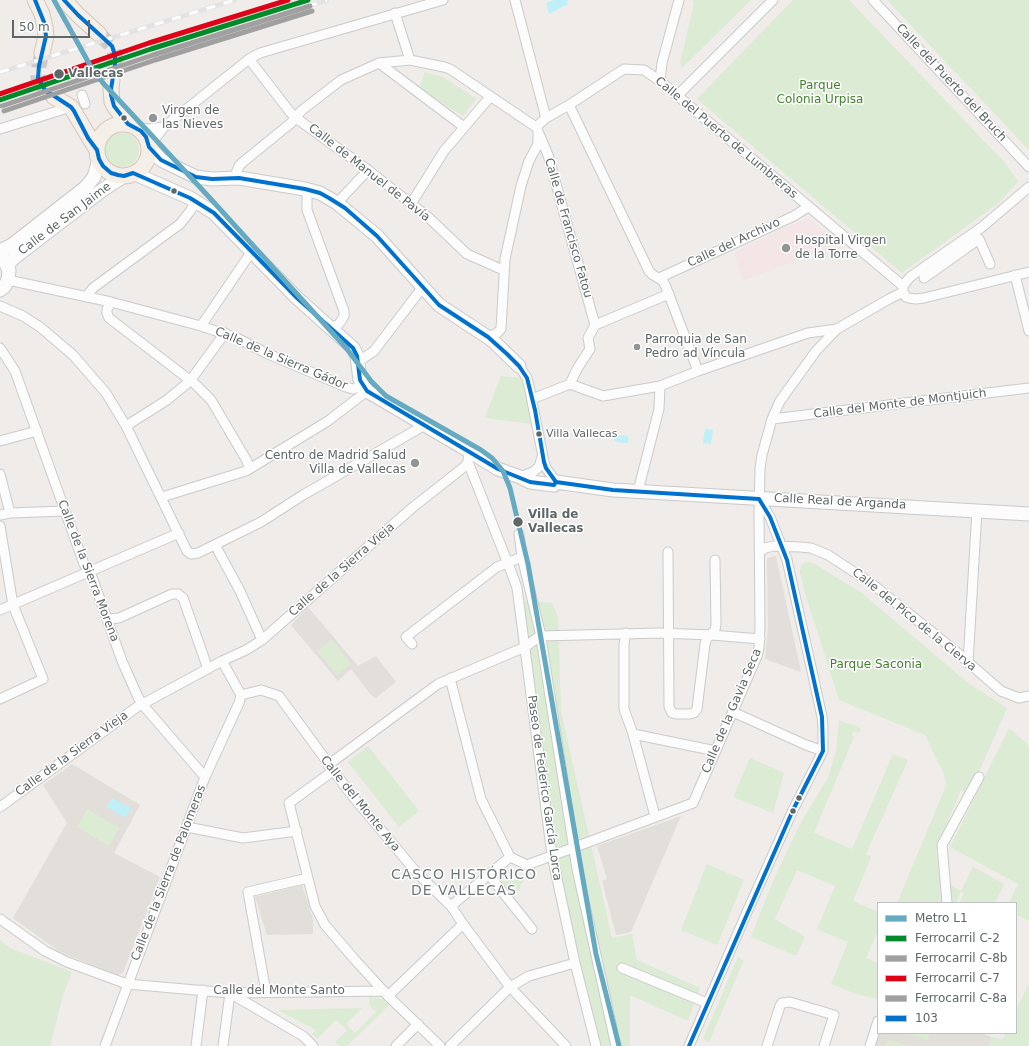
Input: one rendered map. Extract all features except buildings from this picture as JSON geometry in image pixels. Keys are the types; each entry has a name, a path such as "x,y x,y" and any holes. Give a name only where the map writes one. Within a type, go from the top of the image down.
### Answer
{"main road":[{"path":"35,0 42,14 46,27 46,36 42,52"},
{"path":"64,0 99,34"},
{"path":"54,97 78,106 88,138 98,154 103,166 111,173 129,175 140,169 145,163 149,147 146,137 141,131 132,125 114,106 112,102 111,89 112,79"},
{"path":"98,154 101,136 106,130 121,124 132,125"}],"street":[{"path":"443,0 260,52 249,59 164,127 149,147 161,160 196,177 212,179 234,178 305,189 320,193 337,203 377,236 439,305 488,337 519,366 527,378 546,468 556,482"},
{"path":"515,0 546,118"},
{"path":"660,81 662,63 680,0"},
{"path":"677,96 773,0"},
{"name":"Calle del Puerto del Bruch","path":"873,0 1029,166"},
{"path":"395,13 410,60"},
{"name":"Calle de Manuel de Pavía","path":"249,59 296,118 368,170 428,217 467,254 503,270"},
{"path":"234,178 239,166 243,162 296,118 301,111 342,80 379,63 410,60 444,67 450,70 537,130 538,144 529,161 521,186 507,246 503,270 502,325 497,334 488,337"},
{"path":"379,63 464,127"},
{"name":"Calle del Puerto de Lumbreras","path":"537,130 546,118 569,105 624,69 644,70 660,81 903,289"},
{"path":"0,129 78,106 82,94"},
{"path":"411,204 444,150 490,97"},
{"path":"569,105 649,272 663,281 698,371"},
{"path":"132,125 150,129 164,127"},
{"name":"Calle de Francisco Fatou","path":"537,130 548,155 595,324"},
{"name":"Calle de San Jaime","path":"0,251 12,245 86,187 94,177 98,154"},
{"path":"337,203 368,170"},
{"path":"129,175 195,200 214,213 297,298 353,348 357,356 360,380 365,388 328,421 246,471 162,497"},
{"name":"Calle de San Jaime","path":"4,260 15,257 97,193 129,175"},
{"path":"532,399 570,384 603,396 660,386 698,371 808,334 837,329 903,289 910,277 982,227 1029,188"},
{"path":"305,189 307,192 307,210 344,311 342,321 330,327"},
{"path":"86,296 93,288 180,224 191,210 195,200"},
{"name":"Calle del Archivo","path":"659,278 794,216 808,207"},
{"path":"924,278 979,240 990,264"},
{"path":"201,326 252,251"},
{"path":"4,260 9,270 4,285"},
{"path":"903,289 906,297 924,298 1029,272"},
{"path":"1015,275 1029,331"},
{"name":"Calle de la Sierra Gádor","path":"4,285 86,296 201,326 225,334 346,387 353,389 365,388 425,425 469,456 498,469 530,482 554,485 556,482"},
{"path":"358,362 374,351 419,292 426,292"},
{"path":"570,384 577,369 590,349 588,338 595,324 669,294"},
{"path":"111,302 107,309 109,318 195,384 211,400 244,455 249,468"},
{"path":"0,306 23,316 40,327 73,355 106,393 126,426 162,497 187,551 191,554 198,553 261,522 303,495 425,425"},
{"name":"Calle de la Gavia Seca","path":"655,816 693,803 757,656 760,640 759,499 762,455 772,419 780,400 816,352 837,329"},
{"path":"126,426 167,400 190,381 225,334"},
{"name":"Calle de la Sierra Morena","path":"0,348 15,371 84,564 89,572 122,661 142,704 205,777"},
{"path":"638,491 659,409 660,386"},
{"name":"Calle del Monte de Montjuich","path":"772,419 1029,388"},
{"path":"0,441 37,432"},
{"path":"520,477 529,475 539,467 543,454"},
{"name":"Paseo de Federico García Lorca","path":"469,456 517,588 552,855 575,963 596,1046"},
{"name":"Calle de la Sierra Vieja","path":"0,807 142,704 208,668 246,650 262,640 407,513 464,467 469,456"},
{"path":"0,474 10,513"},
{"name":"Calle Real de Arganda","path":"556,482 586,487 638,491 1029,514"},
{"path":"689,1046 793,810 823,751 823,727 787,560 768,513 759,499"},
{"path":"968,664 977,510"},
{"path":"0,515 10,513 64,511"},
{"path":"0,526 13,605 43,678 0,699"},
{"path":"0,610 179,533"},
{"name":"Paseo de Federico García Lorca","path":"519,534 522,557 540,636 573,848 616,1046"},
{"path":"215,545 240,591 262,640"},
{"name":"Calle del Pico de la Cierva","path":"760,552 765,548 782,546 811,548 828,555 847,566 870,583 953,649 968,664 1001,691 1019,698 1029,696"},
{"path":"668,552 668,707 670,711 676,714 690,714 694,713 697,709 705,644 707,638 712,635 715,630 716,624 715,560"},
{"path":"412,644 406,636 497,567 522,557"},
{"path":"106,619 119,618 172,594 178,594 183,598 208,668"},
{"path":"450,678 481,799 510,857 527,865 655,816 633,734 624,710 624,644 626,633"},
{"path":"440,1046 383,990 325,925 315,906 289,803 438,684 525,647 540,636 668,633 712,635 760,640"},
{"path":"222,661 240,699"},
{"name":"Calle del Monte Aya","path":"240,699 261,690 279,696 350,793 417,873 451,906 510,987 566,1046"},
{"name":"Calle de la Sierra de Palomeras","path":"105,1046 205,777 240,699"},
{"path":"733,712 806,745 823,751"},
{"path":"633,734 716,751"},
{"path":"946,902 942,845 979,777"},
{"path":"187,827 243,838 297,831"},
{"path":"451,906 510,857"},
{"path":"489,875 532,929"},
{"path":"266,992 248,892 308,878"},
{"name":"Calle del Monte Santo","path":"0,919 45,951 62,960 127,984 230,993 383,990"},
{"path":"383,990 463,924"},
{"path":"450,1046 510,987 529,976 575,963"},
{"path":"622,968 707,1003"},
{"path":"196,1046 203,990"},
{"path":"223,1046 230,993 303,1036 313,1046"},
{"path":"767,1046 780,1006 782,1003 790,1002 834,1015 824,1046"},
{"path":"396,1046 418,1024"},
{"path":"870,1046 877,1024"}],"shaded area":[{"name":"Hospital Virgen de la Torre","path":"808,218 839,244 743,281 734,252"},
{"path":"776,556 801,672 765,659 768,629 767,558"},
{"path":"308,607 358,666 376,656 396,682 376,698 372,696 351,669 338,681 291,625"},
{"path":"72,764 140,805 114,853 160,877 123,973 117,975 60,952 13,918 67,823 43,785"},
{"path":"681,816 631,932 616,935 602,881 607,879 597,846"},
{"path":"302,885 313,919 313,934 267,935 255,897"},
{"path":"880,1034 984,1034 992,1037 989,1046 875,1046"}],"green space":[{"path":"693,0 751,0 682,68 680,63 694,4"},
{"name":"Parque Colonia Urpisa","path":"793,0 849,0 1005,163 1018,181 1000,202 902,273 697,99"},
{"path":"887,0 1029,0 1029,150"},
{"path":"425,72 443,77 476,99 463,116 419,88"},
{"path":"119,133 125,133 129,134 136,140 139,150 138,157 132,164 125,167 119,167 115,166 108,160 105,153 105,147 106,143 112,136"},
{"path":"501,376 524,378 532,424 485,417"},
{"name":"Parque Saconia","path":"805,562 815,564 863,594 968,683 1007,708 969,795 961,790 936,851 940,879 961,891 956,902 897,902 946,786 944,774 925,735 839,700 804,590 800,572 801,566"},
{"path":"524,601 552,603 558,616 561,711 612,938 632,934 637,960 700,988 688,1021 630,995 630,1046 599,1046 552,855 526,656"},
{"path":"331,639 351,664 337,675 317,651"},
{"path":"839,720 861,728 859,733 853,731 852,735 854,737 814,833 852,849 893,754 908,760 866,854 871,857 853,901 877,912 877,932 866,958 877,963 877,999 856,994 831,984 848,942 817,929 835,886 797,870 775,919 805,937 796,956 751,937 774,879 801,822 828,778 836,751"},
{"path":"1009,728 1029,746 1029,921 1017,915 1017,902 1009,902 1018,884 950,847"},
{"path":"368,746 419,811 399,827 348,762"},
{"path":"750,758 784,773 773,813 733,797"},
{"path":"87,809 120,828 109,846 77,827"},
{"path":"707,864 744,880 717,945 681,930"},
{"path":"973,867 1004,884 995,902 960,902 964,893 961,891"},
{"path":"524,879 513,900 499,881"},
{"path":"0,940 10,948 72,972 63,995 50,1046 0,1046"},
{"path":"738,957 744,960 709,1042 703,1039"},
{"path":"1029,983 1029,1046 989,1046 992,1037 1003,1039 1006,1034 1017,1034 1017,1009"},
{"path":"369,997 383,999 389,1005 347,1046 339,1046 335,1042 347,1030 336,1020 317,1039 312,1034 316,1030 278,1010 362,1008 346,1024 355,1033 376,1012 369,1005"},
{"path":"909,1034 930,1034 927,1040"},
{"path":"887,1039 909,1046 885,1046"}],"water":[{"path":"554,0 567,0 568,4 549,14 546,3"},
{"path":"705,429 713,430 711,444 703,443"},
{"path":"625,435 629,438 628,442 626,443 616,442 614,440 616,436"},
{"path":"112,798 131,808 125,818 107,807"}],"tunnel":[{"path":"99,34 112,46 115,55 115,65 112,79"},
{"path":"42,53 38,78 45,90 54,97"}],"railway":[{"path":"0,72 235,0"},
{"path":"0,106 327,0"}],"metro line":[{"name":"L1","path":"54,0 91,67 103,83 347,349 371,381 386,396 481,450 492,458 503,471 510,488 528,564 596,954 619,1046"}],"rail line":[{"name":"C-7","path":"0,94 149,43 288,0"},
{"name":"C-2","path":"0,100 151,49 308,0"},
{"name":"C-8b","path":"2,106 153,55 310,6"},
{"name":"C-8a","path":"4,111 155,60 312,11"}],"transit line":[{"name":"103","path":"35,0 44,22 46,36 39,66 38,78 45,90 71,107 74,111 88,138 97,150 99,159 103,166 111,173 118,175 124,176 133,173 190,198 214,213 297,298 353,348 357,356 360,380 367,391 498,469 530,482 554,485 556,482"},
{"name":"103","path":"64,0 112,46 115,55 111,89 114,106 128,124 141,131 146,137 149,147 161,160 196,177 212,179 239,178 305,189 320,193 329,198 345,208 377,236 439,305 488,337 507,354 519,366 527,378 535,410 544,462 546,468 556,482"},
{"name":"103","path":"556,482 613,490 759,499"},
{"name":"103","path":"689,1046 793,810 823,751 822,717 787,560 770,517 759,499"}],"place":[{"name":"Vallecas","path":"59,74"},
{"name":"Virgen de las Nieves","path":"153,118"},
{"name":"Hospital Virgen de la Torre","path":"786,248"},
{"name":"Parroquia de San Pedro ad Víncula","path":"637,347"},
{"name":"Villa Vallecas","path":"539,434"},
{"name":"Centro de Madrid Salud Villa de Vallecas","path":"415,463"},
{"name":"Villa de Vallecas","path":"518,522"}],"district":[{"name":"CASCO HISTÓRICO DE VALLECAS","path":"464,884"}]}
